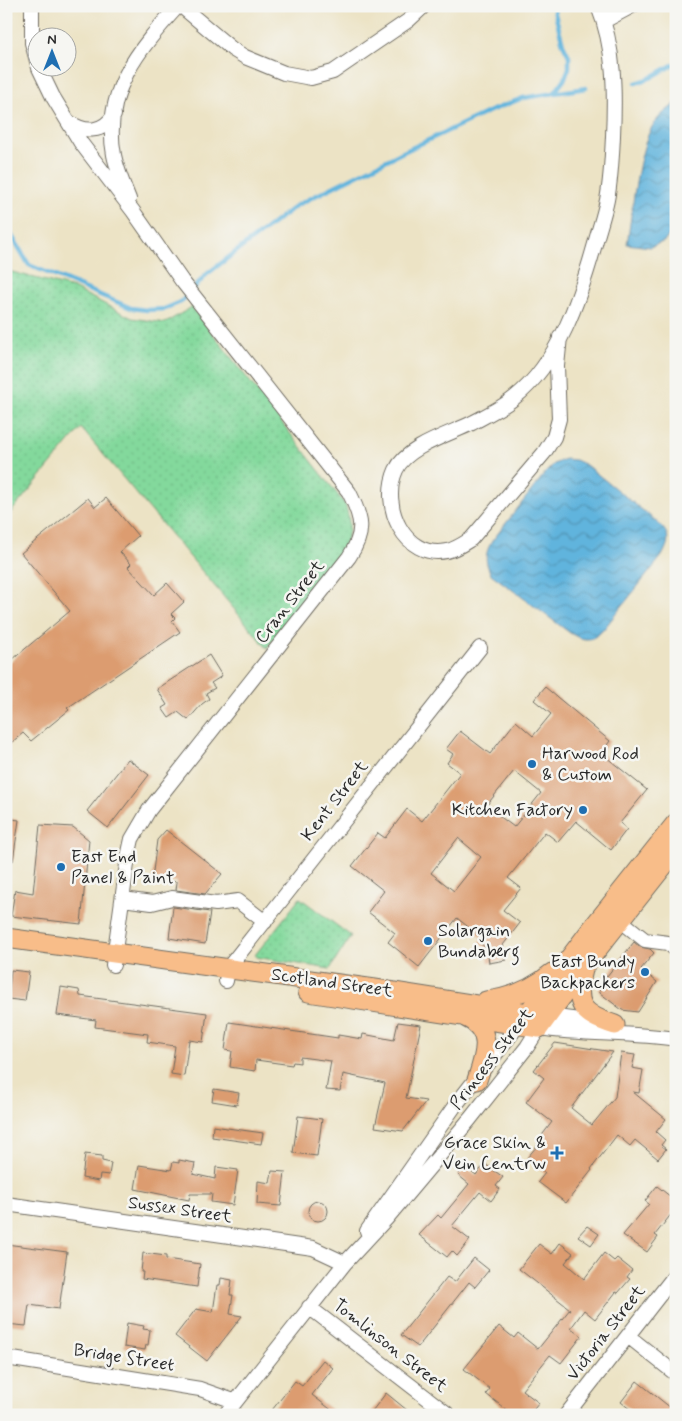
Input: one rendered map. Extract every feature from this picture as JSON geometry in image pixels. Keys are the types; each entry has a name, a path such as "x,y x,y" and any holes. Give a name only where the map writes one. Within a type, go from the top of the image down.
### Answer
{"main road":[{"name":"Princess Street","path":"543,1022 576,963 676,823"},
{"name":"Princess Street","path":"524,1019 576,963 620,920 676,850"},
{"name":"Scotland Street","path":"6,938 114,959"},
{"name":"Scotland Street","path":"6,948 114,959 543,1022"},
{"path":"462,1009 519,994 576,963 581,1003 589,1014 596,1019 614,1024"},
{"path":"462,1009 478,1024 484,1035 485,1054 477,1080"}],"street":[{"path":"32,6 32,28"},
{"path":"133,211 117,168 114,152 114,115 120,86 129,67 148,38 180,6 245,57 284,73 311,78 333,72 410,20 424,6"},
{"path":"560,337 557,366 559,419 554,437 544,453 471,539 448,551 434,552 422,548 411,541 401,530 394,515 390,491 397,467 402,460 424,446 472,423 514,398 542,370 568,322 587,272 607,200 612,161 613,71 610,43 598,6"},
{"path":"604,21 632,6"},
{"path":"44,78 53,97 86,150 133,211"},
{"path":"69,122 76,127 94,129 109,123 114,115"},
{"name":"Cran Street","path":"114,959 128,857 132,839 140,824 149,810 349,557 357,545 361,534 359,514 349,492 182,281 133,211"},
{"name":"Kent Street","path":"227,975 265,922 480,648"},
{"path":"123,899 152,903 172,898 216,904 238,901 265,922"},
{"path":"620,920 645,940 668,943 676,950"},
{"name":"Princess Street","path":"225,1415 348,1258 454,1107 524,1019"},
{"name":"Princess Street","path":"348,1258 386,1219 463,1127 527,1047 543,1022"},
{"name":"Scotland Street","path":"543,1022 614,1024 656,1036"},
{"name":"Scotland Street","path":"543,1022 615,1035 656,1036 676,1039"},
{"name":"Sussex Street","path":"6,1204 313,1248 348,1258"},
{"name":"Victoria Street","path":"566,1415 676,1274"},
{"name":"Tomlinson Street","path":"309,1307 449,1415"},
{"path":"628,1336 676,1374"},
{"name":"Bridge Street","path":"6,1358 200,1389 234,1402"}],"green space":[{"path":"6,266 12,272 73,288 132,318 165,323 192,307 345,504 349,518 349,530 340,554 267,648 81,428 6,518"},
{"path":"300,898 351,936 330,969 256,957 255,955"}],"water":[{"path":"676,103 676,224 665,241 650,247 627,244 640,162 645,145 656,121"},
{"path":"565,459 575,460 586,465 656,521 668,537 662,556 603,630 595,637 587,639 579,638 570,633 491,574 486,561 488,549 492,541 546,472 554,464"}],"building":[{"path":"88,498 95,507 106,498 138,536 120,552 131,564 128,567 154,595 167,583 184,602 171,614 175,618 172,621 180,632 67,708 69,710 31,741 23,733 6,747 6,665 70,611 21,553"},
{"path":"209,655 222,676 211,683 215,688 206,693 209,699 188,720 178,712 169,718 162,708 167,705 157,689"},
{"path":"545,687 610,741 601,753 647,790 620,823 627,829 611,850 576,821 558,842 545,832 508,878 521,888 503,910 520,923 503,945 506,960 489,963 487,949 479,942 482,938 457,918 419,967 388,942 395,933 368,912 384,891 352,866 378,833 385,838 407,809 422,821 460,773 447,763 453,754 446,749 460,731 490,754 516,721 533,736 551,714 534,700","holes":["514,771 541,793 514,827 486,806","458,838 481,857 454,891 431,873"]},
{"path":"128,759 149,775 108,828 87,811"},
{"path":"6,818 19,820 13,861 6,860"},
{"name":"East End Panel & Paint","path":"40,825 73,827 89,840 81,924 11,916 15,890 33,893"},
{"path":"166,830 222,874 205,894 176,890 177,882 152,879 157,840"},
{"path":"173,907 210,912 205,944 169,938"},
{"path":"634,942 640,947 650,949 654,953 641,969 657,982 638,1012 622,1010 600,993 599,986"},
{"path":"11,970 29,972 25,1001 8,999"},
{"path":"61,987 79,990 80,996 207,1013 203,1042 189,1040 184,1076 171,1074 175,1046 147,1042 148,1034 95,1027 96,1020 57,1015"},
{"path":"229,1022 338,1038 338,1035 362,1039 363,1034 394,1040 398,1022 421,1025 406,1098 426,1101 403,1131 375,1127 385,1083 343,1074 340,1091 326,1090 331,1061 300,1057 300,1063 293,1062 292,1065 256,1060 255,1071 230,1067 232,1051 225,1050"},
{"path":"555,1043 613,1052 571,1108 592,1125 615,1097 621,1053 635,1055 632,1068 643,1070 639,1093 633,1092 666,1119 656,1132 665,1140 661,1145 666,1149 658,1159 635,1140 630,1146 617,1135 566,1203 538,1182 545,1173 527,1158 542,1140 540,1138 552,1122 526,1102 544,1078 534,1070"},
{"path":"214,1089 239,1093 237,1105 212,1101"},
{"path":"298,1116 322,1119 317,1156 293,1153"},
{"path":"213,1126 263,1133 261,1144 212,1137"},
{"path":"85,1154 102,1156 102,1161 111,1163 109,1175 100,1174 99,1181 82,1178"},
{"path":"179,1160 195,1163 193,1174 215,1179 216,1167 238,1170 233,1205 211,1202 212,1194 190,1194 189,1200 135,1189 139,1165 171,1170 173,1162 179,1163"},
{"path":"485,1164 503,1177 496,1186 500,1189 491,1201 480,1192 452,1226 470,1240 457,1256 452,1251 447,1257 419,1235 438,1215 441,1218 469,1184 458,1175 465,1166 476,1175"},
{"path":"272,1171 285,1172 281,1206 257,1204 258,1181 270,1183"},
{"path":"657,1186 676,1201 676,1208 655,1235 658,1237 647,1252 623,1235 649,1204 645,1201"},
{"path":"314,1201 322,1201 328,1207 328,1215 322,1221 314,1221 308,1215 308,1207"},
{"path":"587,1226 599,1234 591,1245 578,1236"},
{"path":"560,1243 573,1253 565,1263 584,1279 604,1253 614,1261 617,1258 632,1270 627,1277 630,1279 618,1293 616,1292 595,1319 584,1310 571,1328 582,1336 561,1363 550,1355 522,1390 539,1403 529,1415 513,1415 486,1394 490,1389 464,1369 499,1326 514,1338 518,1333 538,1349 570,1309 519,1269 539,1244 552,1254"},
{"path":"6,1244 67,1252 59,1309 29,1305 26,1326 6,1324"},
{"path":"143,1253 166,1256 166,1259 200,1264 197,1287 142,1279"},
{"path":"474,1258 489,1270 475,1287 469,1282 418,1347 401,1335 447,1277 455,1282"},
{"path":"221,1278 232,1280 230,1295 233,1295 230,1314 242,1316 207,1361 175,1336 196,1309 213,1312 217,1285 220,1285"},
{"path":"127,1323 144,1326 143,1329 150,1330 148,1345 146,1345 145,1350 124,1347"},
{"path":"323,1360 333,1368 312,1395 338,1415 278,1415 272,1410 295,1381 302,1386"},
{"path":"637,1381 676,1412 676,1415 637,1415 621,1402"},
{"path":"386,1393 413,1415 369,1415"}],"waterway":[{"path":"553,6 563,44 569,56 569,68 564,80 555,92"},
{"path":"636,83 650,78 676,63"},
{"path":"6,226 29,265 131,308 147,310 164,309 181,302 207,274 297,205 490,111 523,98 586,88"}],"place":[{"name":"Harwood Rod & Custom","path":"532,764"},
{"name":"Kitchen Factory","path":"583,810"},
{"name":"East End Panel & Paint","path":"61,867"},
{"name":"Solargain Bundaberg","path":"428,941"},
{"name":"East Bundy Backpackers","path":"645,972"},
{"name":"Grace Skin & Vein Centrw","path":"557,1153"}]}
